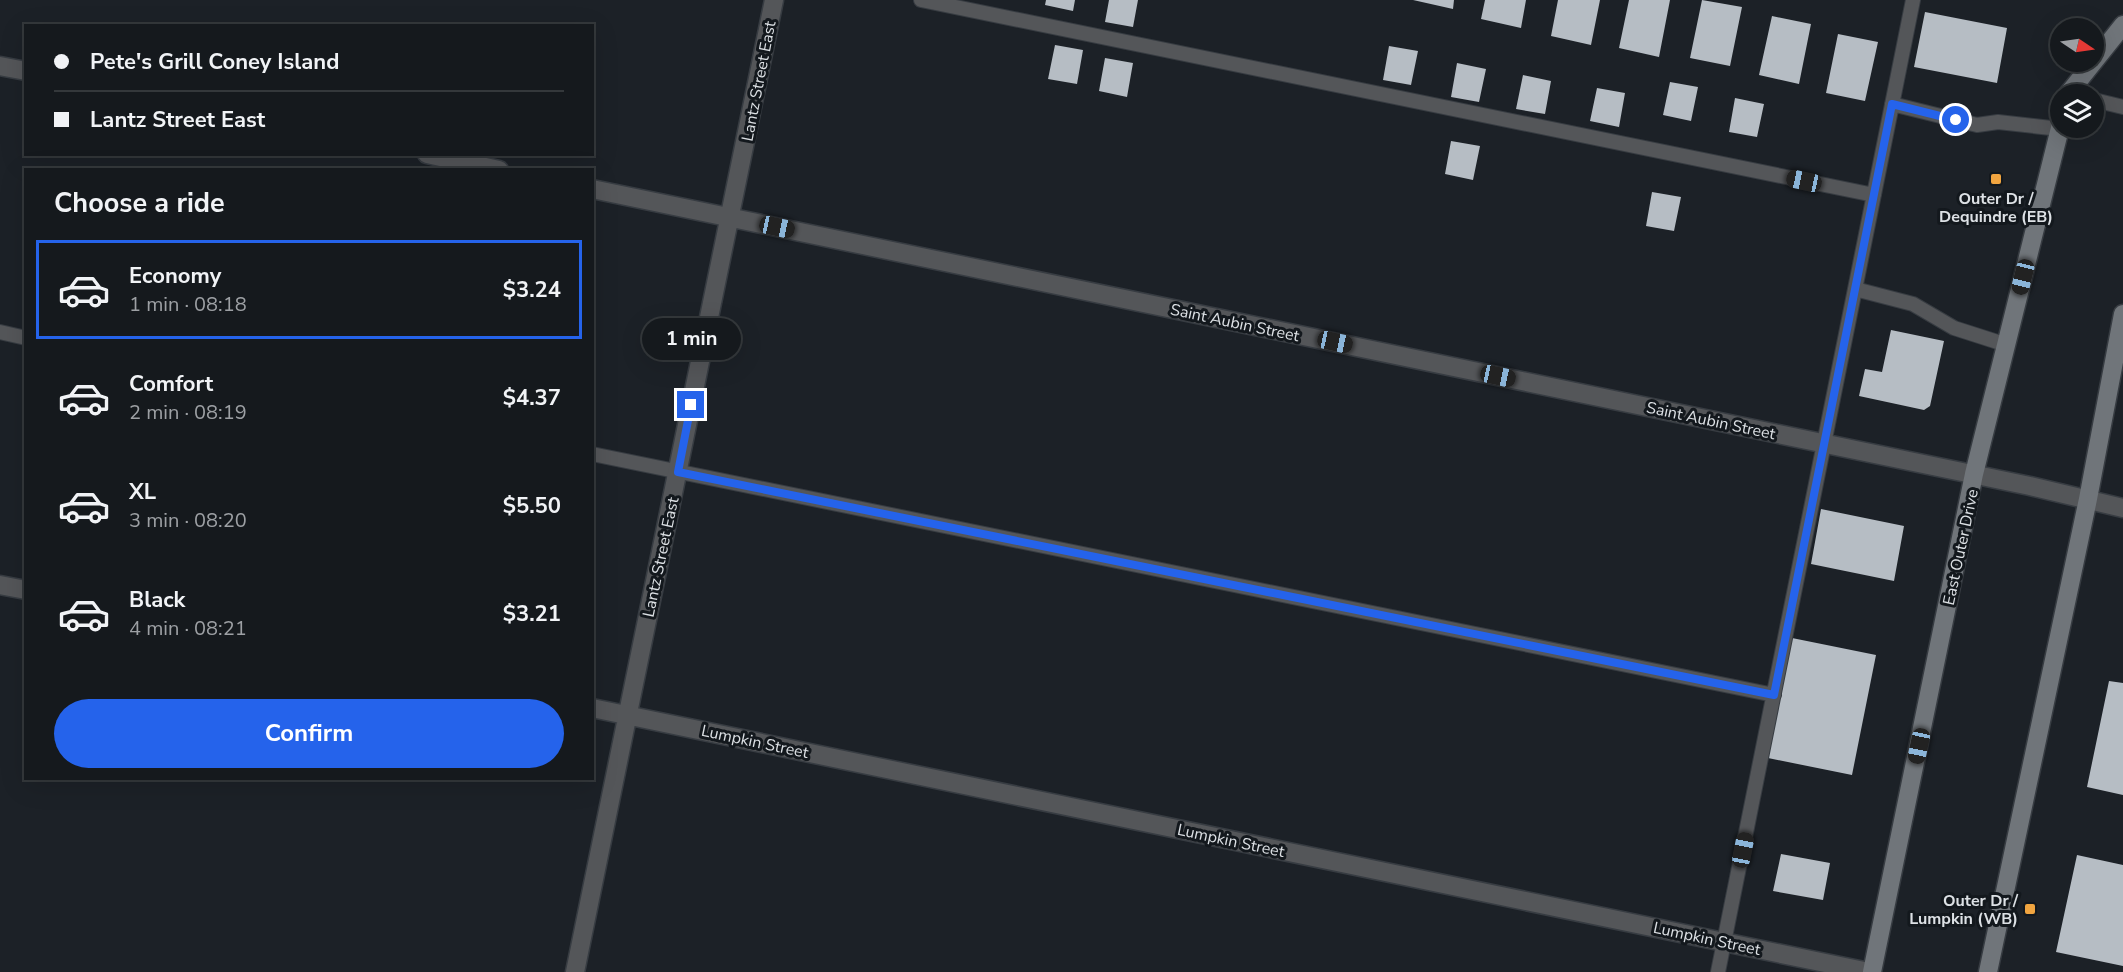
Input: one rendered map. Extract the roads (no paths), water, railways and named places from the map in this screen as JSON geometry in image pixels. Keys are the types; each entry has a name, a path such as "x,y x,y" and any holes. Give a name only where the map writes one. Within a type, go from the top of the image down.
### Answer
{"street":[{"name":"Lantz Street East","path":"574,972 774,0"},
{"path":"2077,84 2123,25"},
{"path":"0,66 24,71"},
{"name":"East Outer Drive","path":"1870,972 1974,474 2057,138"},
{"path":"436,156 490,168"},
{"name":"Saint Aubin Street","path":"594,189 1974,474 2123,508"},
{"path":"1988,972 2088,500 2123,314"},
{"path":"0,585 24,590"},
{"name":"Lumpkin Street","path":"594,708 1870,972"}],"lane":[{"path":"921,0 1874,195"},
{"path":"1718,972 1913,0"},
{"path":"2104,102 2123,107"},
{"path":"1892,104 1977,125 1998,122 2050,126"},
{"path":"1855,289 1913,304 1954,328 2007,345"},
{"path":"0,332 24,338"},
{"path":"594,454 1774,695"}],"place":[{"name":"Outer Dr / Dequindre (EB)","path":"1996,179"},
{"name":"Outer Dr / Lumpkin (WB)","path":"2030,909"}]}
